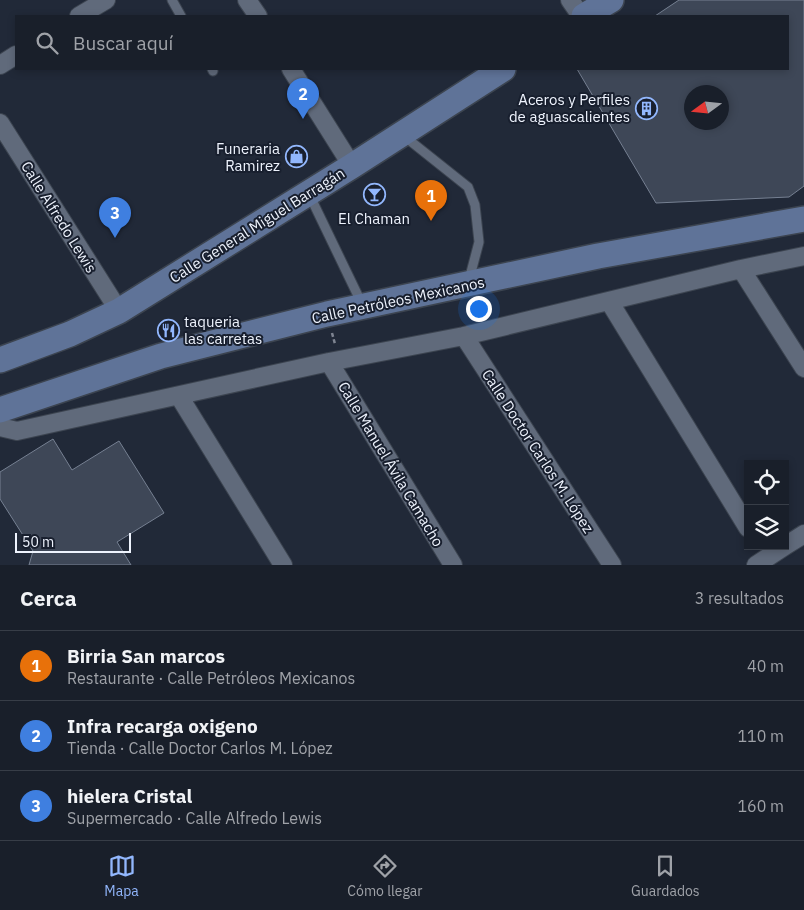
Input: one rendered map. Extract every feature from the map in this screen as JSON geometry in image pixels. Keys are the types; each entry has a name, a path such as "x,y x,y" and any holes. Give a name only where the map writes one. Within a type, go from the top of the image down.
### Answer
{"main road":[{"path":"584,15 611,0"},
{"name":"Calle General Miguel Barragán","path":"1,356 70,334 119,311 352,166 500,70"},
{"name":"Calle Petróleos Mexicanos","path":"0,410 161,356 327,314 598,256 801,218"}],"street":[{"path":"81,15 106,0"},
{"path":"247,0 257,15"},
{"path":"570,0 581,15"},
{"path":"0,65 15,56"},
{"path":"292,70 352,166"},
{"name":"Calle Alfredo Lewis","path":"0,123 119,311"},
{"path":"0,427 17,430 334,361 472,334 741,269 804,256"},
{"path":"741,269 804,368"},
{"path":"609,301 744,521"},
{"name":"Calle Doctor Carlos M. López","path":"472,334 612,565"},
{"name":"Calle Manuel Ávila Camacho","path":"334,361 453,565"},
{"path":"178,396 283,565"},
{"path":"789,543 804,534"},
{"path":"763,559 778,550"}],"lane":[{"path":"172,0 180,15"},
{"path":"402,134 468,187 475,205 479,242 468,285"},
{"path":"308,193 363,307"}],"path":[{"path":"468,285 472,334"},
{"path":"327,314 334,361"}],"building":[{"name":"Aceros y Perfiles de aguascalientes","path":"679,0 804,0 804,186 789,197 656,203 578,70 789,70 789,15 656,15"},
{"path":"53,439 72,470 119,441 164,513 117,542 131,565 29,565 33,551 0,499 0,472"}],"place":[{"name":"Aceros y Perfiles de aguascalientes","path":"646,108"},
{"name":"Infra recarga oxigeno","path":"303,119"},
{"name":"Funeraria Ramirez","path":"296,157"},
{"name":"El Chaman","path":"374,195"},
{"name":"Birria San marcos","path":"431,221"},
{"name":"hielera Cristal","path":"115,238"},
{"name":"taqueria las carretas","path":"168,330"}]}
